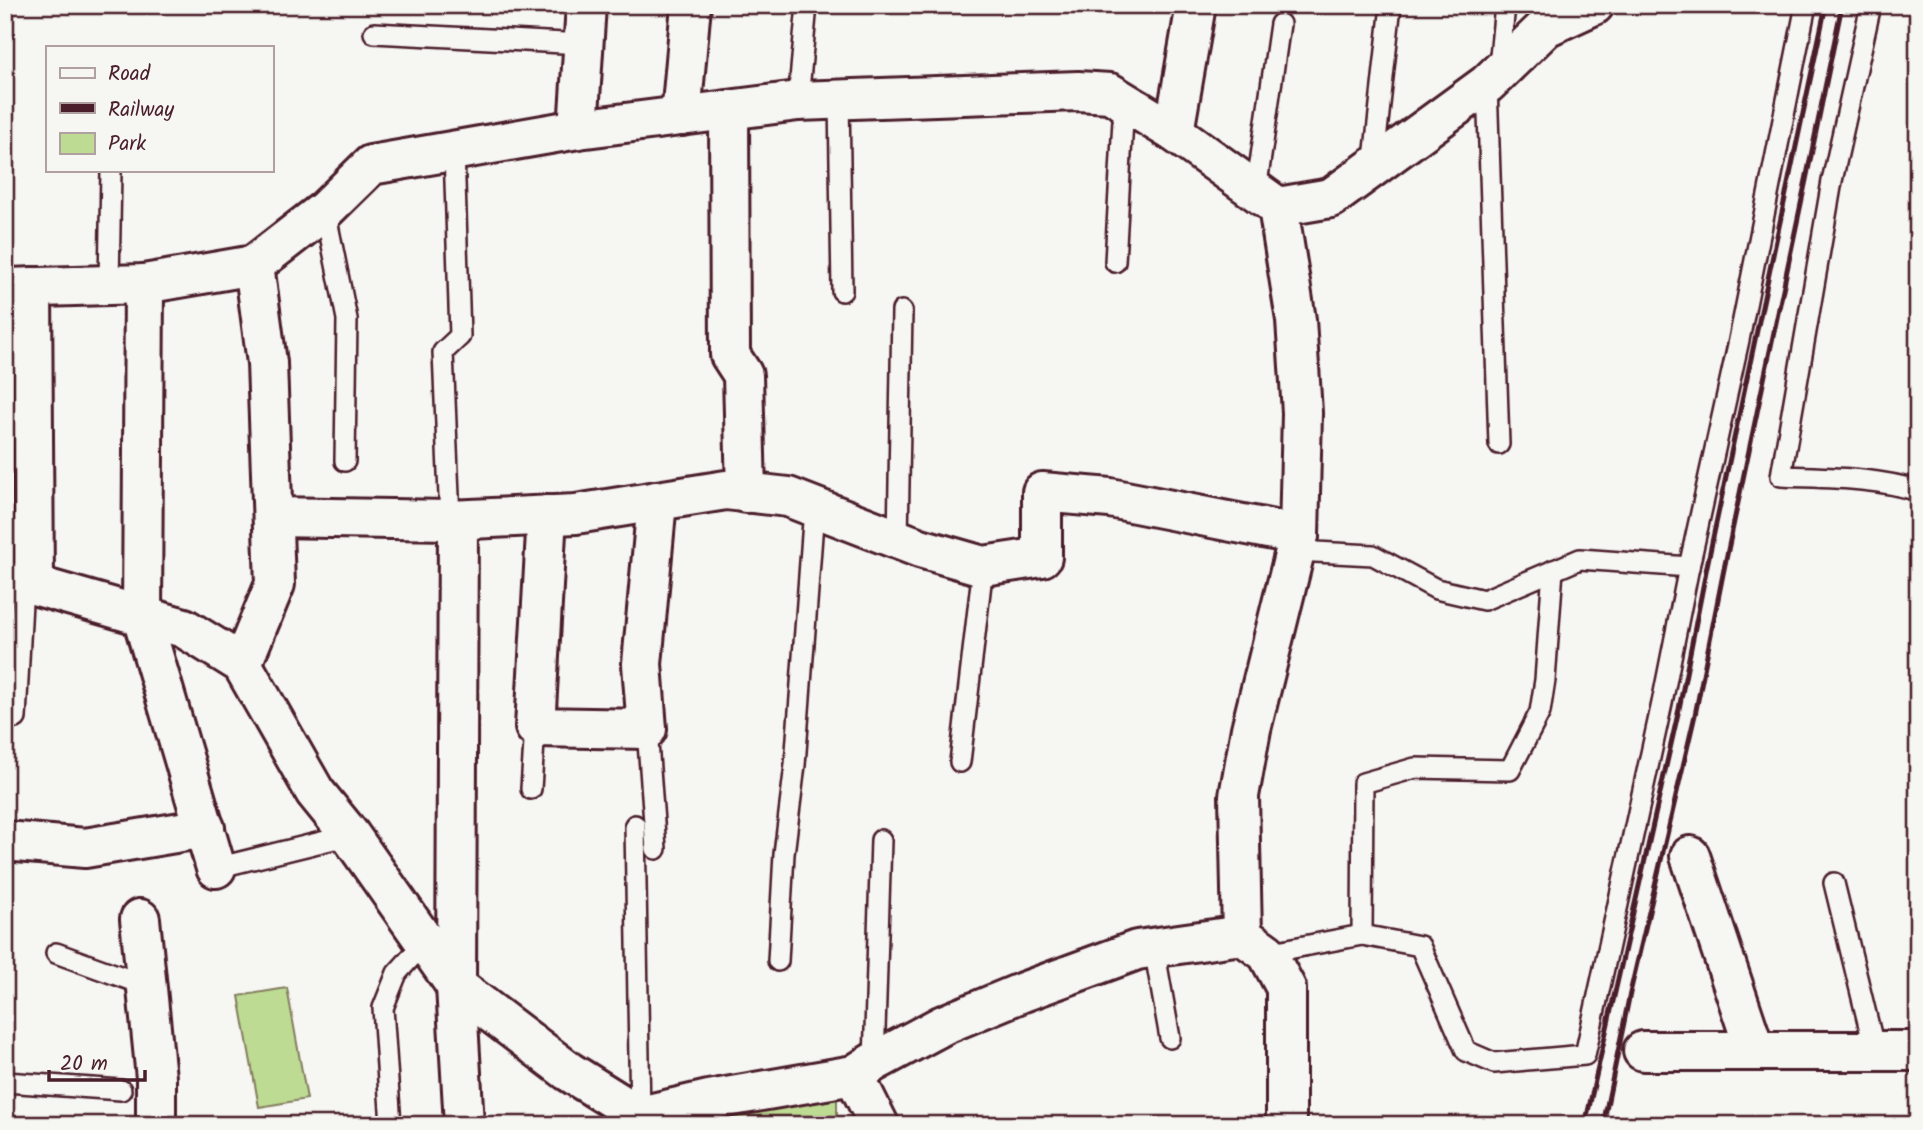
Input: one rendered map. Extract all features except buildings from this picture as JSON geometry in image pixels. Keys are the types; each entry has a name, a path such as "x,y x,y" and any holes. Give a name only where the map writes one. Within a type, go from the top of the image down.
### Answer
{"street":[{"path":"578,129 586,5"},
{"path":"681,116 691,5"},
{"path":"1174,132 1196,5"},
{"path":"1255,944 1137,950 943,1025 864,1069 709,1100 638,1121 456,986 350,835 315,792 242,664 184,628 21,583 19,287 126,284 254,265 326,210 371,165 578,129 798,101 1078,91 1110,93 1174,132 1267,199 1331,198 1493,79 1546,27 1594,5"},
{"path":"729,110 730,355 743,375 746,493"},
{"path":"1267,199 1296,320 1302,412 1298,543 1251,729 1240,796 1255,944 1286,988 1286,1125"},
{"path":"242,664 275,584 267,363 254,265"},
{"path":"126,284 142,617 216,868"},
{"path":"273,517 454,520 576,514 726,490 788,497 920,548 983,566 1042,557 1042,492 1110,498 1298,543"},
{"path":"547,515 535,727 647,729 642,664 657,501"},
{"path":"454,520 456,986 464,1125"},
{"path":"5,841 85,848 205,828"},
{"path":"1690,856 1755,1051"},
{"path":"140,919 156,1078 156,1125"},
{"path":"1643,1051 1918,1051"},
{"path":"864,1069 879,1125"}],"lane":[{"path":"798,101 807,5"},
{"path":"1373,168 1391,5"},
{"path":"1499,444 1493,79 1505,5"},
{"path":"1255,944 1362,936 1420,946 1466,1051 1494,1063 1585,1055 1740,340 1806,5"},
{"path":"1871,5 1832,181 1781,476 1843,478 1898,485 1918,491"},
{"path":"1267,199 1280,24"},
{"path":"374,33 583,44"},
{"path":"839,99 842,291"},
{"path":"1115,262 1124,102"},
{"path":"454,151 460,336 443,352 454,520"},
{"path":"111,172 126,284"},
{"path":"326,210 347,319 345,461"},
{"path":"898,540 902,310"},
{"path":"778,961 784,854 795,765 814,508"},
{"path":"1298,543 1373,555 1436,589 1484,600 1580,559 1689,567"},
{"path":"960,762 983,566"},
{"path":"1362,936 1363,783 1415,768 1510,771 1540,712 1553,570"},
{"path":"16,718 21,583"},
{"path":"531,789 535,727"},
{"path":"647,729 656,849"},
{"path":"635,825 638,1121"},
{"path":"216,868 350,835"},
{"path":"864,1069 881,840"},
{"path":"1834,883 1875,1051"},
{"path":"391,1125 383,1008 397,973 425,942"},
{"path":"1154,948 1170,1038"},
{"path":"56,953 146,986"},
{"path":"5,1082 121,1090"}],"green space":[{"path":"287,988 307,1099 259,1107 239,996"},
{"path":"837,1092 837,1125 691,1125 691,1121"}],"railway":[{"path":"1585,1125 1679,709 1826,5"},
{"path":"1603,1125 1630,993 1695,715 1842,5"}]}
